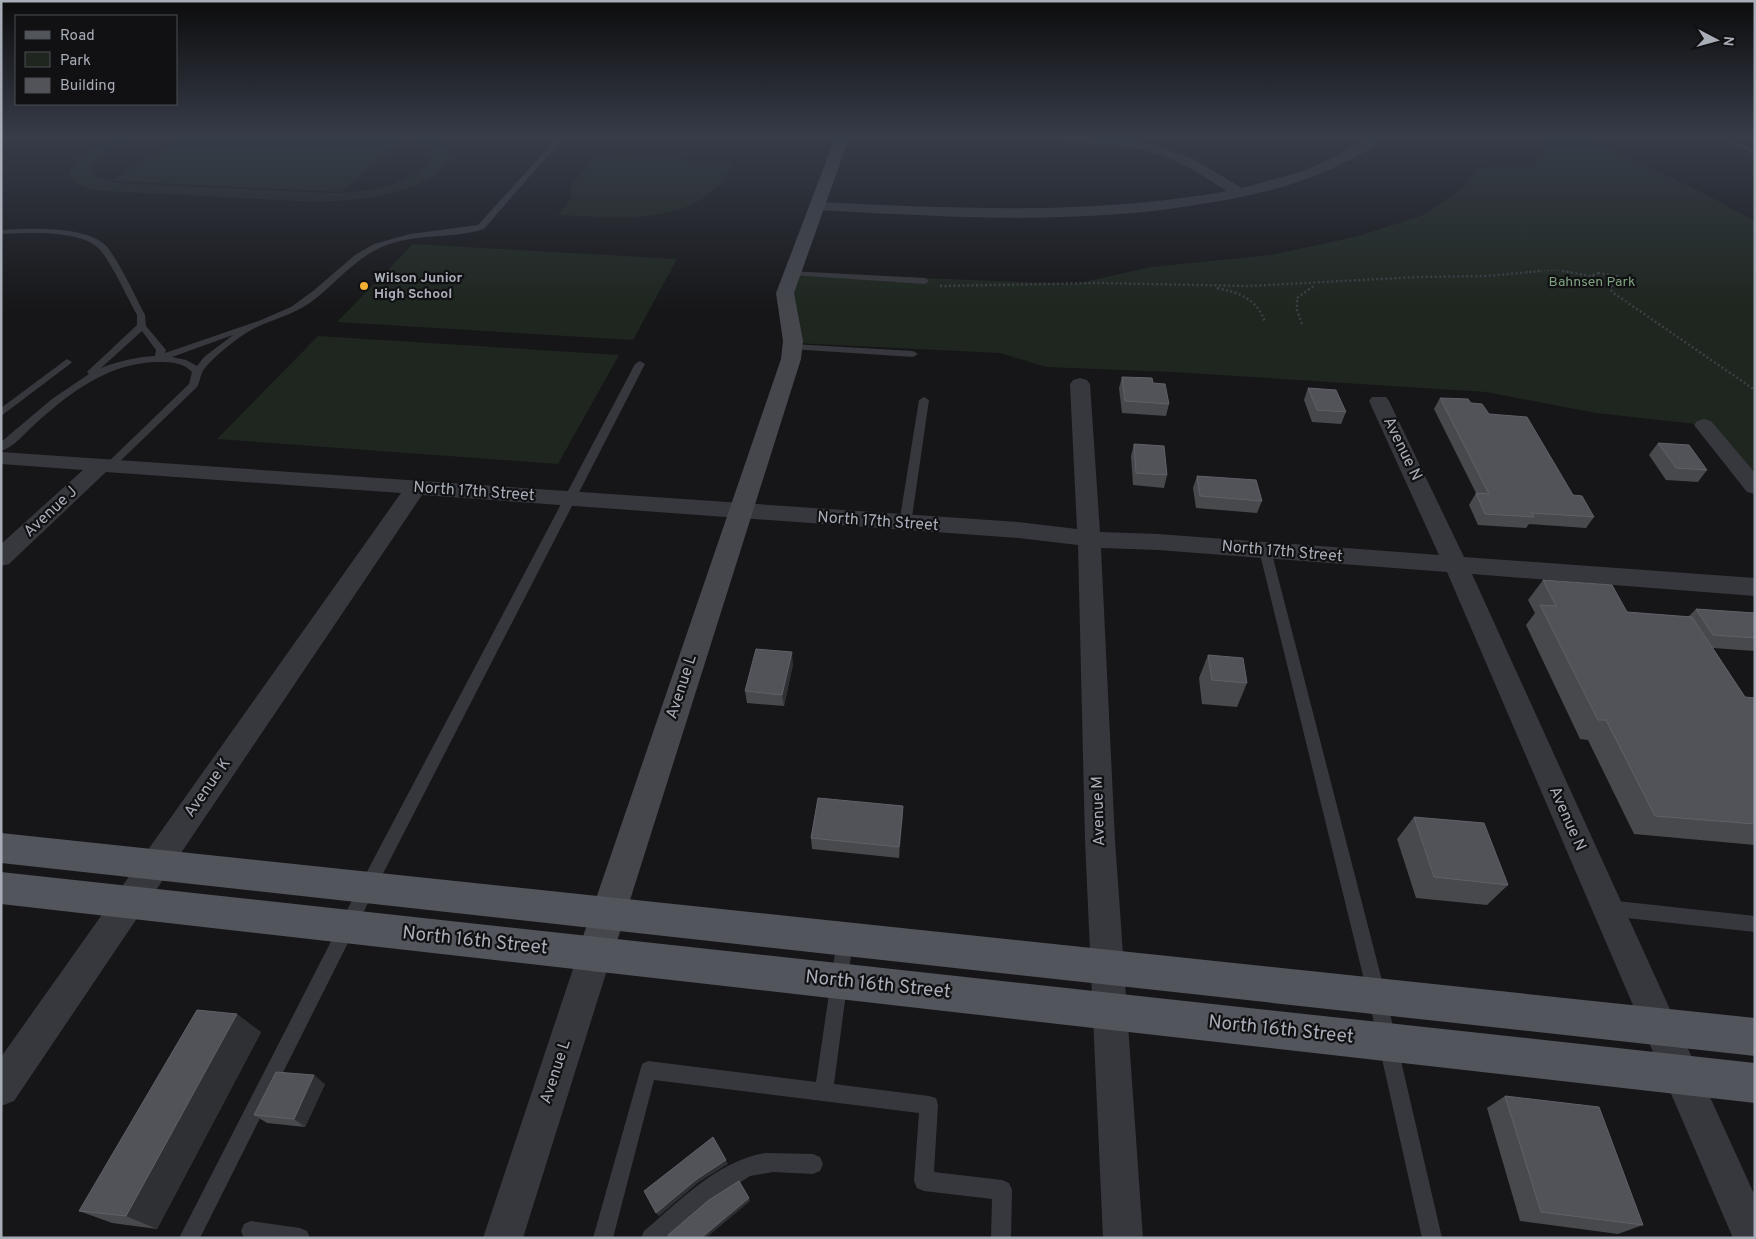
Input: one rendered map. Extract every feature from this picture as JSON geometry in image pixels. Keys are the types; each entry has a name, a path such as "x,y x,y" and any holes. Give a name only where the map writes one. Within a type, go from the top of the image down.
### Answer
{"main road":[{"path":"1,848 1755,1037"},
{"name":"North 16th Street","path":"1,888 1755,1083"}],"street":[{"name":"Avenue L","path":"503,1238 793,347 793,328 786,307 785,293 820,196"},
{"path":"816,206 990,213 1075,213 1180,204 1229,196"},
{"name":"Avenue M","path":"1080,384 1089,538 1100,840 1109,968 1123,1238"},
{"name":"Avenue N","path":"1379,402 1426,498 1753,1238"},
{"path":"1704,426 1755,487"},
{"name":"North 17th Street","path":"1,458 905,524 1018,530 1089,538 1755,587"},
{"name":"Avenue J","path":"1,558 105,465"},
{"name":"Avenue K","path":"1,1088 416,488"}],"lane":[{"path":"159,358 281,315 306,301 357,257 377,246 407,237 471,231 481,227 509,196"},
{"path":"1,232 37,230 70,232 94,241 104,248 141,315 142,326 160,350 159,358"},
{"path":"792,273 925,281"},
{"path":"1,448 83,381 142,326"},
{"path":"105,465 194,385 197,372 207,359 249,327"},
{"path":"793,347 913,354"},
{"path":"83,381 110,368 136,360 159,358 192,364 197,372"},
{"path":"1,413 67,362"},
{"path":"189,1238 366,888 640,364"},
{"path":"905,524 924,400"},
{"path":"1265,550 1377,996 1432,1238"},
{"path":"1606,907 1755,924"},
{"path":"824,1092 845,940"},
{"path":"603,1238 648,1070 928,1105 924,1181 1002,1190 1000,1238"},
{"path":"651,1238 736,1172 757,1164 788,1162 813,1164"},
{"path":"251,1231 300,1238"}],"path":[{"path":"934,286 974,287 1099,283 1210,286 1318,284 1418,276 1487,276 1555,270 1592,276 1598,273 1608,273 1621,278 1624,283 1619,286 1609,286 1594,281 1592,276"},
{"path":"1302,324 1297,310 1297,298 1308,288 1318,284"},
{"path":"1210,286 1234,292 1251,299 1260,308 1265,322"},
{"path":"1609,286 1612,292 1755,390"}],"green space":[{"path":"198,196 379,196 353,200 318,202"},
{"path":"706,196 689,206 668,213 646,216 601,217 558,215 572,197"},
{"name":"Bahnsen Park","path":"1452,196 1708,196 1755,221 1755,487 1704,425 1596,413 1486,392 1173,372 1046,367 1000,353 794,343 792,273 1075,284 1151,267 1271,255 1355,237 1424,215"},
{"path":"413,244 677,259 633,340 337,322"},
{"path":"318,336 619,355 558,464 217,439"}],"building":[{"path":"1122,377 1152,378 1153,383 1165,384 1169,404 1125,401"},
{"path":"1308,388 1336,390 1346,412 1317,410"},
{"path":"1440,398 1468,399 1471,403 1482,404 1489,414 1527,417 1573,495 1582,496 1594,517 1531,513 1534,517 1485,514 1476,493 1489,494"},
{"path":"1658,443 1689,445 1707,470 1676,468"},
{"path":"1134,444 1164,446 1167,475 1136,473"},
{"path":"1197,476 1256,480 1262,501 1200,496"},
{"path":"1543,580 1612,585 1627,612 1692,617 1745,697 1755,698 1755,824 1655,816 1606,720 1598,720 1540,605 1556,606"},
{"path":"1696,609 1755,613 1755,638 1713,635"},
{"path":"756,649 792,652 782,695 745,691"},
{"path":"1208,655 1243,658 1247,683 1212,680"},
{"path":"818,798 903,806 899,847 811,838"},
{"path":"1414,817 1484,823 1508,885 1434,877"},
{"path":"197,1010 237,1014 126,1216 79,1211"},
{"path":"276,1072 314,1075 294,1119 254,1115"},
{"path":"1505,1096 1599,1107 1643,1225 1541,1212"},
{"path":"713,1137 726,1160 697,1179 656,1213 644,1191"},
{"path":"739,1181 749,1198 701,1238 670,1238 668,1235 709,1200"}],"place":[{"name":"Wilson Junior High School","path":"364,286"}]}
